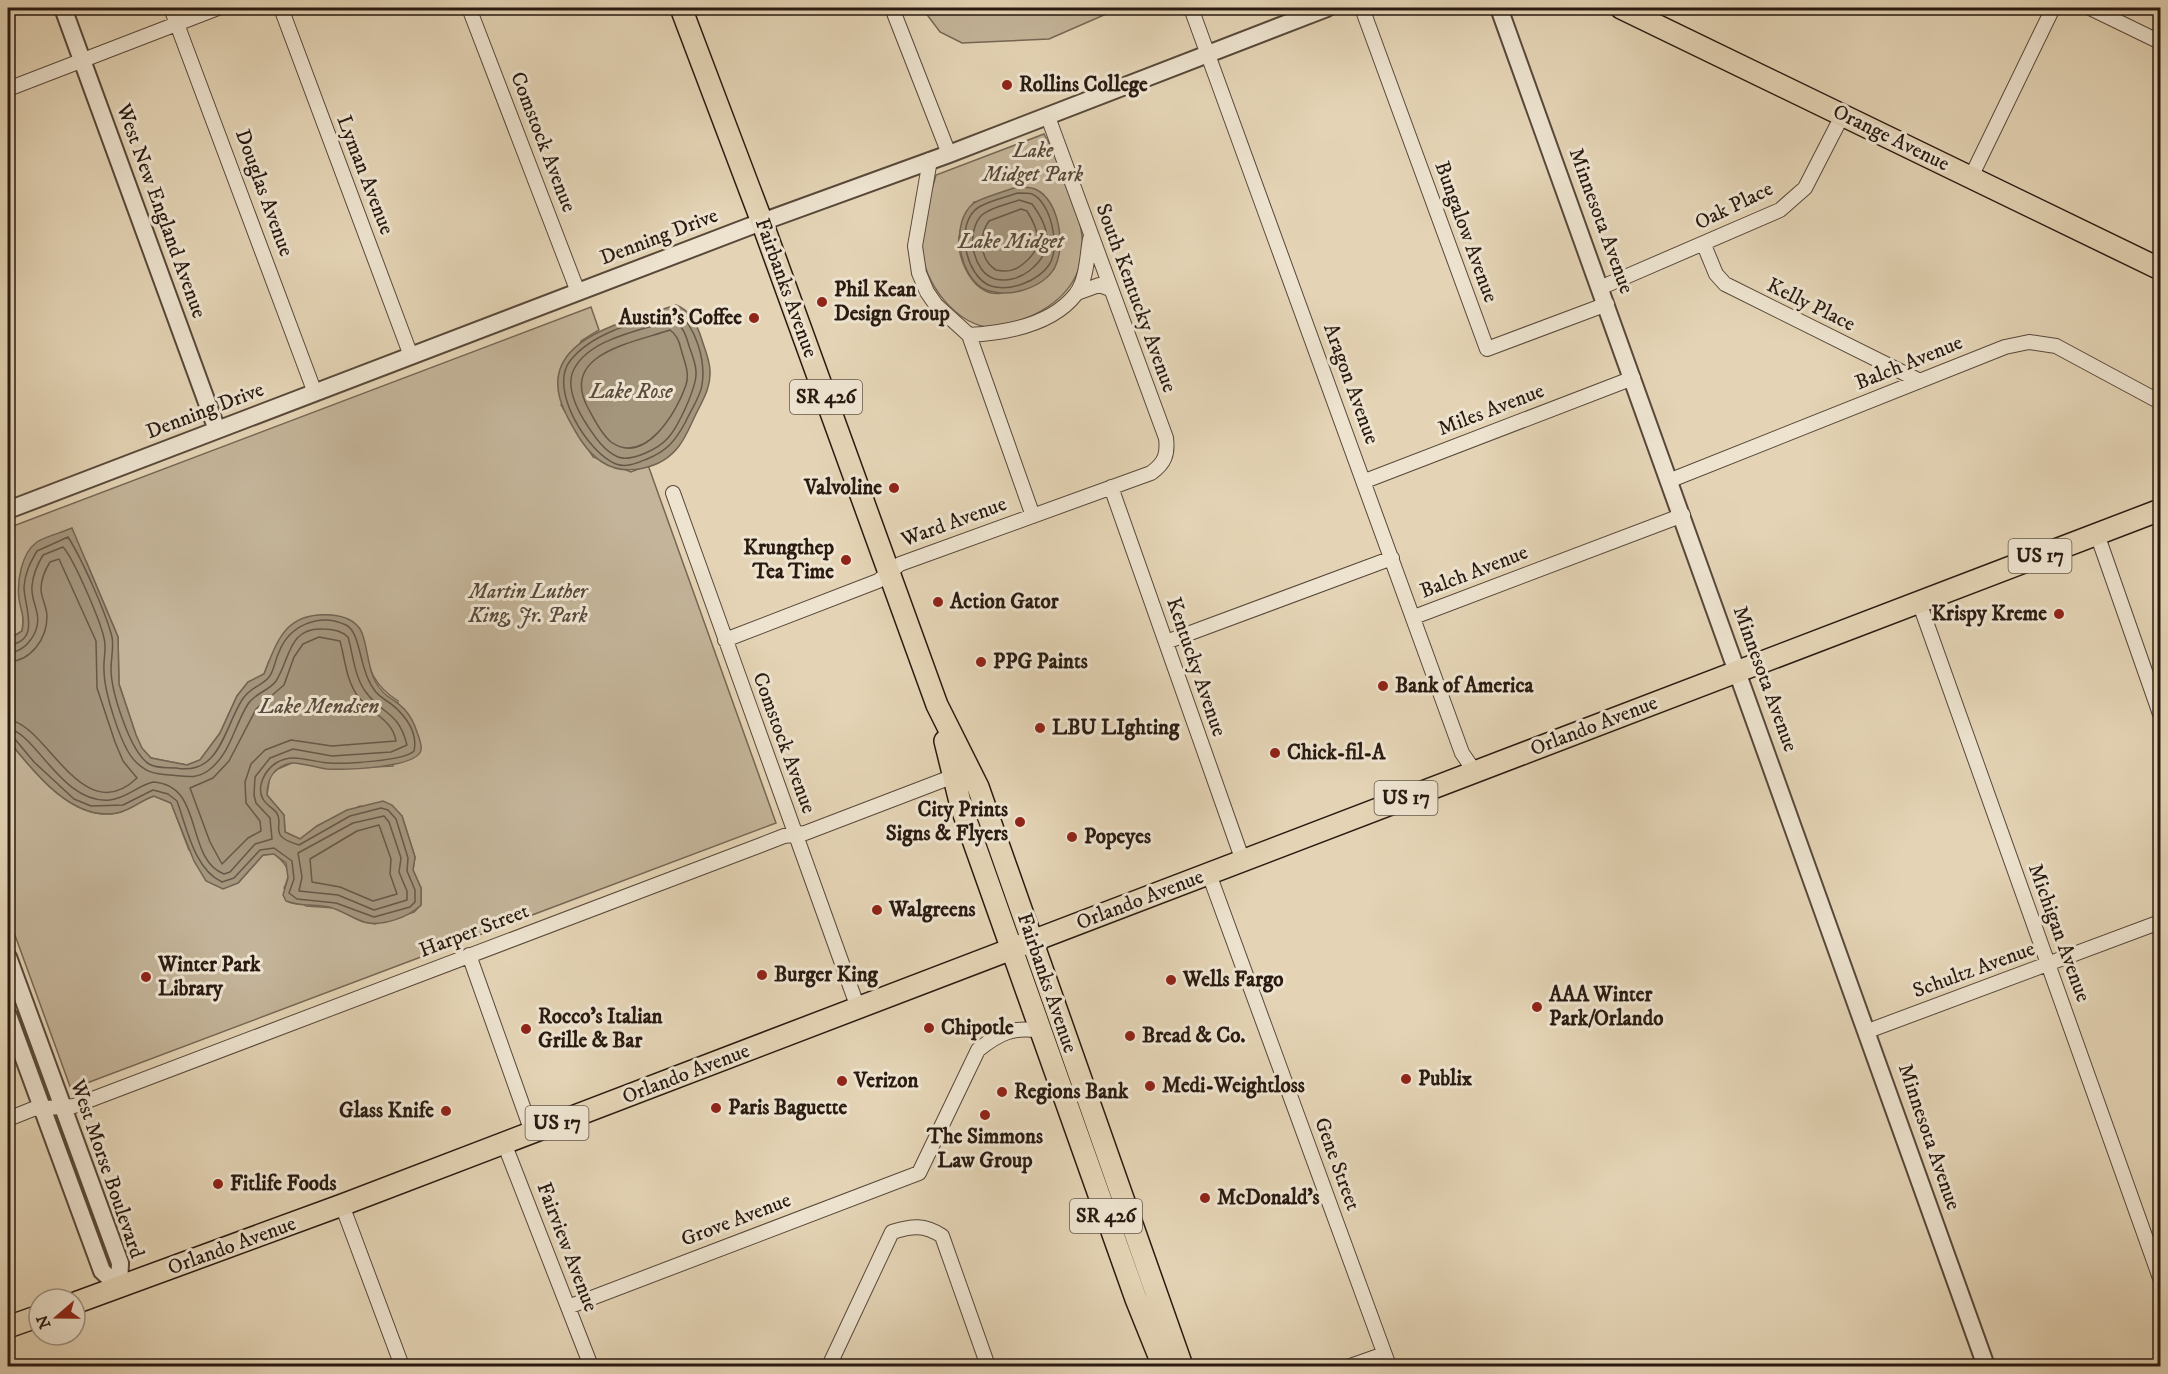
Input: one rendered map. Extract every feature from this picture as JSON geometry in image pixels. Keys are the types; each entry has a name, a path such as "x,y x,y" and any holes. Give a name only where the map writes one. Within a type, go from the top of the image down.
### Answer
{"main road":[{"name":"Fairbanks Avenue","path":"681,8 762,222 937,705 978,788 1182,1366"},
{"name":"Orange Avenue","path":"1621,8 2160,268"},
{"name":"Orlando Avenue","path":"119,1287 342,1205 2160,510"},
{"name":"Fairbanks Avenue","path":"937,705 961,806 1136,1299 1163,1366"},
{"name":"US 17","path":"87,1299 119,1287"},
{"path":"8,1327 27,1320"}],"street":[{"name":"West New England Avenue","path":"63,8 217,430"},
{"name":"Douglas Avenue","path":"171,8 315,393"},
{"path":"8,89 218,8"},
{"name":"Lyman Avenue","path":"280,8 411,356"},
{"name":"Comstock Avenue","path":"469,8 578,292"},
{"path":"892,8 949,154"},
{"name":"Aragon Avenue","path":"1191,8 1365,481 1462,753 1475,772"},
{"name":"Denning Drive","path":"8,510 762,222 1048,117 1327,8"},
{"name":"Bungalow Avenue","path":"1362,8 1487,349 1607,304"},
{"name":"Minnesota Avenue","path":"1499,8 1602,287 1986,1366"},
{"path":"1971,177 2054,8"},
{"path":"2090,8 2160,42"},
{"name":"Oak Place","path":"1602,287 1780,210 1798,196 1843,114"},
{"name":"South Kentucky Avenue","path":"1048,117 1166,438 1168,452 1165,460"},
{"path":"930,160 915,246 920,273 927,292 936,305 969,335 1033,516"},
{"path":"1077,293 1084,276 1090,236"},
{"name":"Kelly Place","path":"1704,244 1716,274 1732,288 1920,381"},
{"path":"969,335 996,334 1031,324 1057,311 1077,293 1099,285 1110,289"},
{"name":"Balch Avenue","path":"1671,480 2006,347 2029,342 2056,346 2160,402"},
{"name":"Miles Avenue","path":"1365,481 1633,378"},
{"name":"Ward Avenue","path":"725,640 878,581 900,564 1151,472 1165,460"},
{"name":"Kentucky Avenue","path":"1111,487 1243,861"},
{"name":"Comstock Avenue","path":"673,493 858,1008"},
{"name":"Balch Avenue","path":"1414,617 1683,515"},
{"path":"2097,534 2160,714"},
{"path":"1166,642 1392,558"},
{"name":"Michigan Avenue","path":"1919,602 2160,1278"},
{"name":"Harper Street","path":"8,1119 42,1108 74,1106 776,839 805,833 954,776"},
{"name":"Gene Street","path":"1209,874 1387,1360"},
{"name":"Schultz Avenue","path":"1868,1031 2048,966 2160,922"},
{"path":"469,955 532,1132"},
{"name":"West Morse Boulevard","path":"8,957 120,1263 119,1287"},
{"name":"West Morse Boulevard","path":"8,1015 102,1270 119,1287"},
{"name":"Grove Avenue","path":"568,1307 920,1173 978,1050 993,1038 1012,1029 1041,1031"},
{"name":"Fairview Avenue","path":"504,1143 591,1366"},
{"path":"342,1205 402,1366"},
{"path":"829,1366 892,1232 918,1226 930,1228 942,1236 988,1366"},
{"path":"1350,1366 1387,1360"}],"green space":[{"path":"922,8 1120,8 1049,39 962,43 940,32"},
{"name":"Lake Midget Park","path":"1044,134 1071,193 1082,241 1079,268 1074,279 1059,298 1039,312 999,328 967,320 944,300 928,274 921,246 923,219 936,175","holes":["1043,194 1053,212 1059,230 1059,249 1054,269 1009,291 992,293 983,290 969,276 959,246 961,227 974,202"]},
{"name":"Martin Luther King, Jr. Park","path":"591,307 599,330 581,341 561,405 593,457 631,472 648,465 776,823 71,1089 8,916 8,740 29,766 55,792 84,810 100,814 117,813 154,796 171,803 189,850 238,883 263,855 274,854 287,869 288,877 284,888 306,906 335,908 364,922 375,924 414,912 421,905 421,888 413,870 415,857 402,816 360,806 317,826 300,839 285,832 284,815 267,795 270,776 278,769 294,762 331,769 393,766 398,701 383,690 373,676 363,641 269,661 264,674 248,682 237,696 220,733 200,760 187,765 151,758 142,749 119,684 118,637 86,561 25,559 20,580 22,631 8,640 8,528"}],"water":[{"name":"Lake Midget","path":"1017,187 1035,189 1050,203 1055,213 1060,236 1058,258 1050,275 1033,286 1012,292 991,291 982,288 967,271 960,247 962,222 966,211 974,203"},
{"name":"Lake Rose","path":"676,305 689,315 696,325 707,355 710,377 706,393 684,439 672,454 643,468 632,470 611,467 596,458 586,448 567,416 558,390 560,369 570,352 587,338 632,319"},
{"name":"Lake Mendsen","path":"72,528 118,637 119,684 136,735 142,748 151,758 187,765 200,760 220,733 237,696 248,682 264,674 280,638 294,622 304,617 332,615 348,619 357,626 364,639 375,681 413,721 421,743 421,750 417,756 407,761 379,767 327,769 295,763 286,765 273,774 268,784 267,795 284,815 285,832 300,839 317,826 347,810 383,801 392,805 402,816 415,857 413,870 421,888 421,905 395,920 371,923 329,907 291,903 286,901 283,895 288,878 286,863 274,854 263,855 238,883 223,889 206,881 194,861 171,803 154,796 117,813 100,814 84,810 55,792 29,766 8,740 8,640 22,631 23,626 19,599 21,568 27,553 37,542"}],"place":[{"name":"Rollins College","path":"1007,85"},
{"name":"Phil Kean Design Group","path":"822,302"},
{"name":"Austin's Coffee","path":"754,318"},
{"name":"Valvoline","path":"894,488"},
{"name":"Krungthep Tea Time","path":"846,560"},
{"name":"Action Gator","path":"938,602"},
{"name":"Krispy Kreme","path":"2059,614"},
{"name":"PPG Paints","path":"981,662"},
{"name":"Bank of America","path":"1383,686"},
{"name":"LBU LIghting","path":"1040,728"},
{"name":"Chick-fil-A","path":"1275,753"},
{"name":"City Prints Signs & Flyers","path":"1020,822"},
{"name":"Popeyes","path":"1072,837"},
{"name":"Walgreens","path":"877,910"},
{"name":"Burger King","path":"762,975"},
{"name":"Winter Park Library","path":"146,977"},
{"name":"Wells Fargo","path":"1171,980"},
{"name":"AAA Winter Park/Orlando","path":"1537,1007"},
{"name":"Chipotle","path":"929,1028"},
{"name":"Rocco's Italian Grille & Bar","path":"526,1029"},
{"name":"Bread & Co.","path":"1130,1036"},
{"name":"Publix","path":"1406,1079"},
{"name":"Verizon","path":"842,1081"},
{"name":"Medi-Weightloss","path":"1150,1086"},
{"name":"Regions Bank","path":"1002,1092"},
{"name":"Paris Baguette","path":"716,1108"},
{"name":"Glass Knife","path":"446,1111"},
{"name":"The Simmons Law Group","path":"985,1115"},
{"name":"Fitlife Foods","path":"218,1184"},
{"name":"McDonald's","path":"1205,1198"}]}
